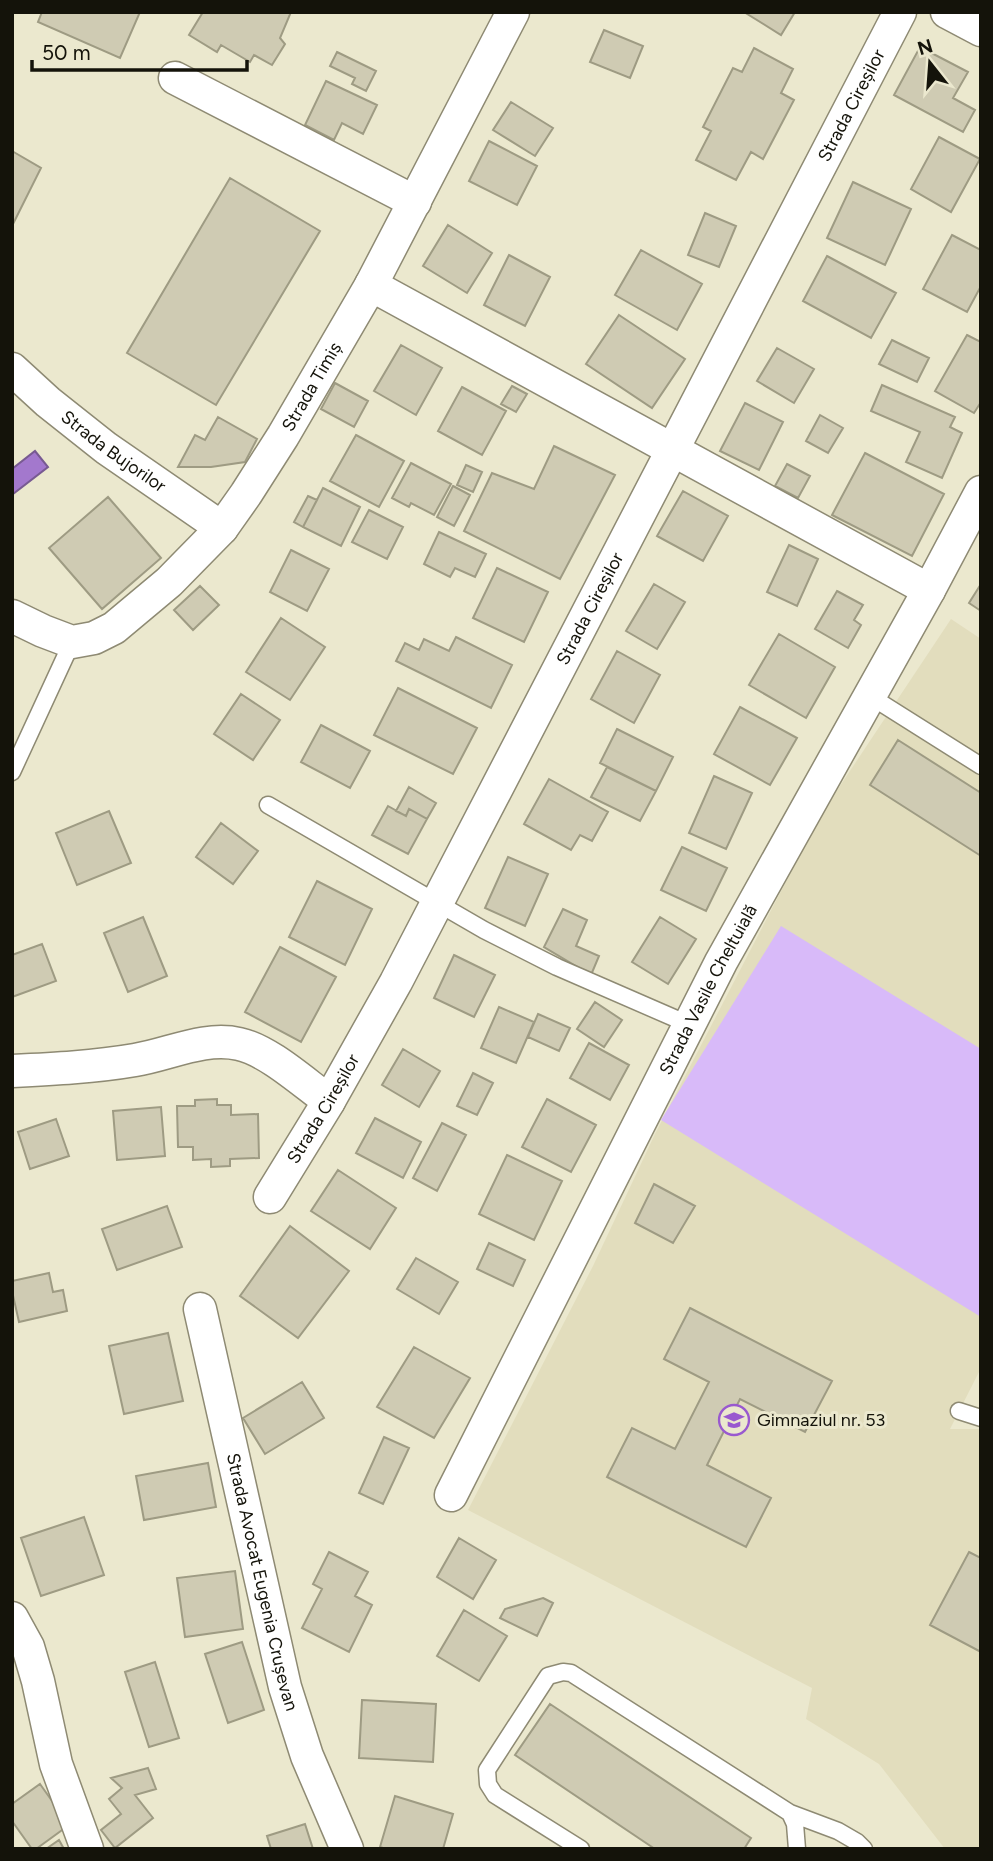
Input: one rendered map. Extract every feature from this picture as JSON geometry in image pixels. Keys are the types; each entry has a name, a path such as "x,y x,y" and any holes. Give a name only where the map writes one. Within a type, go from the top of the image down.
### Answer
{"street":[{"name":"Strada Timiș","path":"72,642 94,638 114,628 169,582 222,528 246,495 371,285 513,12"},
{"name":"Strada Cireșilor","path":"270,1197 329,1101 396,982 900,12"},
{"path":"947,12 981,30"},
{"path":"175,78 415,202"},
{"path":"371,285 929,590"},
{"name":"Strada Bujorilor","path":"12,369 48,402 106,448 222,528"},
{"name":"Strada Vasile Cheltuială","path":"451,1495 688,1024 981,492"},
{"path":"12,616 72,642"},
{"path":"12,1071 137,1060 206,1043 224,1042 256,1049 329,1101"},
{"name":"Strada Avocat Eugenia Crușevan","path":"200,1309 285,1687 307,1756 347,1849"},
{"path":"12,1618 28,1647 56,1764 87,1849"}],"lane":[{"path":"12,772 72,642"},
{"path":"870,695 981,766"},
{"path":"268,805 484,930 558,967 688,1024"},
{"path":"959,1411 981,1418"},
{"path":"581,1849 495,1796 488,1784 487,1770 548,1676 563,1672 570,1673 790,1813 838,1831 857,1842 863,1849"},
{"path":"790,1813 795,1824 797,1849"}],"shaded area":[{"path":"35,451 48,467 13,494 12,469"},
{"path":"951,619 981,639 981,1368 950,1429 981,1429 981,1849 945,1849 879,1764 806,1719 812,1688 468,1510 593,1266 655,1134 820,816"},
{"path":"781,926 981,1049 981,1317 661,1120"}],"building":[{"path":"42,12 140,12 120,58 38,22"},
{"path":"203,12 291,12 280,38 285,44 272,65 254,55 250,62 221,45 217,52 189,35"},
{"path":"744,12 795,12 781,35"},
{"path":"604,30 643,46 630,78 590,62"},
{"path":"920,47 968,72 953,98 975,110 963,132 894,95"},
{"path":"754,48 793,69 781,93 794,100 763,159 751,152 736,180 696,160 711,131 703,127 733,68 742,72"},
{"path":"337,52 376,71 366,91 352,84 355,78 330,66"},
{"path":"326,81 377,105 363,134 342,123 334,140 305,125"},
{"path":"511,102 553,128 535,156 493,130"},
{"path":"939,137 980,159 951,212 911,189"},
{"path":"489,141 537,166 517,205 469,181"},
{"path":"12,151 41,168 12,226"},
{"path":"230,178 320,231 216,405 127,353"},
{"path":"853,182 911,209 885,265 827,238"},
{"path":"705,213 736,226 719,267 688,255"},
{"path":"448,225 492,253 467,293 423,266"},
{"path":"952,235 981,250 981,286 967,312 923,289"},
{"path":"641,250 702,284 677,330 615,295"},
{"path":"509,255 550,277 525,326 484,305"},
{"path":"827,256 896,293 871,338 803,301"},
{"path":"619,315 685,359 652,408 586,364"},
{"path":"967,335 981,342 981,402 974,413 935,391"},
{"path":"892,340 929,358 917,382 879,364"},
{"path":"401,345 442,368 416,415 374,391"},
{"path":"777,348 814,369 794,403 757,381"},
{"path":"335,383 368,401 354,427 321,409"},
{"path":"882,385 955,417 950,427 962,433 942,478 906,462 920,432 871,411"},
{"path":"512,386 527,394 516,412 501,404"},
{"path":"462,387 506,411 482,455 438,431"},
{"path":"745,403 783,422 759,470 720,451"},
{"path":"820,415 843,428 828,453 806,441"},
{"path":"218,417 257,439 245,462 211,467 178,467 195,435 205,440"},
{"path":"356,435 404,461 379,507 330,481"},
{"path":"554,446 615,475 560,579 464,531 492,473 534,489"},
{"path":"865,453 944,494 912,556 832,515"},
{"path":"411,463 451,484 434,515 411,503 409,507 392,498"},
{"path":"787,464 810,476 798,498 775,486"},
{"path":"466,465 482,472 473,492 457,485"},
{"path":"453,486 470,495 454,526 437,517"},
{"path":"323,488 360,507 341,546 303,527"},
{"path":"683,491 728,516 703,561 657,536"},
{"path":"308,496 317,500 303,527 294,522"},
{"path":"108,497 161,558 102,609 49,548"},
{"path":"369,510 403,527 387,559 352,542"},
{"path":"439,532 486,554 475,577 455,568 450,577 424,564"},
{"path":"789,545 818,559 797,606 767,592"},
{"path":"291,550 329,569 307,611 270,592"},
{"path":"497,568 548,592 524,642 473,618"},
{"path":"654,584 685,602 657,649 626,631"},
{"path":"981,584 981,611 969,603"},
{"path":"200,586 219,605 193,630 174,610"},
{"path":"837,591 863,605 854,620 861,625 848,648 815,629"},
{"path":"281,618 325,647 290,700 246,672"},
{"path":"779,634 835,667 806,718 749,685"},
{"path":"456,637 512,665 491,708 396,661 405,643 419,650 424,639 449,651"},
{"path":"617,651 660,675 634,723 591,699"},
{"path":"398,688 477,728 453,774 374,735"},
{"path":"241,694 280,720 253,760 214,734"},
{"path":"740,707 797,738 770,785 714,754"},
{"path":"321,725 370,751 350,788 301,762"},
{"path":"617,729 673,757 656,791 600,763"},
{"path":"898,740 981,793 981,856 870,785"},
{"path":"607,767 656,791 640,821 591,797"},
{"path":"714,776 752,793 726,849 689,833"},
{"path":"549,779 608,812 592,841 580,835 571,850 524,824"},
{"path":"409,787 436,803 427,819 409,809 406,816 396,811"},
{"path":"388,806 406,816 409,809 427,819 408,854 372,835"},
{"path":"109,811 131,863 77,885 56,833"},
{"path":"221,823 258,851 233,884 196,857"},
{"path":"682,847 727,868 706,911 661,890"},
{"path":"508,857 548,874 525,926 485,908"},
{"path":"317,881 372,909 345,965 289,937"},
{"path":"563,909 587,920 576,946 599,956 591,975 544,947"},
{"path":"143,917 167,976 128,992 104,933"},
{"path":"660,917 696,939 668,984 632,962"},
{"path":"42,944 56,981 12,997 12,955"},
{"path":"280,947 336,977 301,1042 245,1012"},
{"path":"454,955 495,975 474,1017 434,998"},
{"path":"595,1002 622,1020 604,1047 577,1029"},
{"path":"499,1007 534,1022 516,1063 481,1048"},
{"path":"538,1014 570,1028 559,1051 528,1037"},
{"path":"589,1043 629,1065 610,1100 570,1078"},
{"path":"403,1049 440,1071 419,1107 382,1085"},
{"path":"473,1073 493,1083 477,1115 457,1106"},
{"path":"217,1099 217,1105 231,1105 231,1115 258,1114 259,1158 230,1159 230,1166 211,1167 211,1159 193,1160 193,1147 178,1147 177,1106 195,1106 195,1100"},
{"path":"547,1099 596,1125 571,1172 522,1147"},
{"path":"161,1107 165,1156 117,1160 113,1111"},
{"path":"375,1118 421,1142 403,1178 356,1153"},
{"path":"56,1119 69,1156 30,1169 18,1132"},
{"path":"442,1123 466,1135 437,1191 413,1178"},
{"path":"507,1155 562,1181 534,1240 479,1214"},
{"path":"338,1170 396,1208 370,1249 311,1211"},
{"path":"654,1184 695,1206 673,1243 635,1223"},
{"path":"167,1206 182,1247 117,1270 102,1229"},
{"path":"290,1226 349,1271 298,1338 240,1296"},
{"path":"489,1243 525,1260 513,1286 477,1269"},
{"path":"416,1258 458,1282 439,1314 397,1289"},
{"path":"49,1273 53,1292 63,1290 67,1311 19,1322 12,1281"},
{"path":"690,1308 832,1381 805,1432 740,1399 707,1465 771,1498 746,1547 607,1477 632,1428 675,1449 709,1382 664,1359"},
{"path":"168,1333 183,1401 124,1414 109,1346"},
{"path":"414,1347 470,1378 434,1438 377,1407"},
{"path":"302,1382 324,1418 265,1454 243,1418"},
{"path":"384,1437 409,1448 383,1504 359,1493"},
{"path":"208,1463 216,1507 144,1520 136,1476"},
{"path":"84,1517 104,1575 41,1596 21,1538"},
{"path":"459,1538 496,1560 473,1599 437,1577"},
{"path":"329,1552 368,1572 355,1596 372,1605 349,1652 302,1628 322,1589 313,1584"},
{"path":"969,1552 981,1558 981,1652 930,1625"},
{"path":"235,1571 243,1629 185,1637 177,1578"},
{"path":"543,1598 553,1603 537,1636 500,1618 505,1609"},
{"path":"464,1610 507,1636 479,1681 437,1656"},
{"path":"242,1642 264,1710 228,1723 205,1654"},
{"path":"155,1662 179,1738 149,1747 125,1672"},
{"path":"362,1700 436,1704 433,1762 359,1758"},
{"path":"550,1704 751,1838 744,1849 655,1849 515,1755"},
{"path":"148,1768 156,1789 135,1795 153,1818 115,1848 101,1830 121,1814 109,1799 122,1788 111,1778"},
{"path":"40,1784 69,1825 36,1849 32,1849 12,1821 12,1804"},
{"path":"395,1796 453,1814 443,1849 380,1847"},
{"path":"305,1824 313,1849 271,1849 267,1836"},
{"path":"59,1840 64,1849 46,1849"}],"place":[{"name":"Gimnaziul nr. 53","path":"734,1420"}]}
